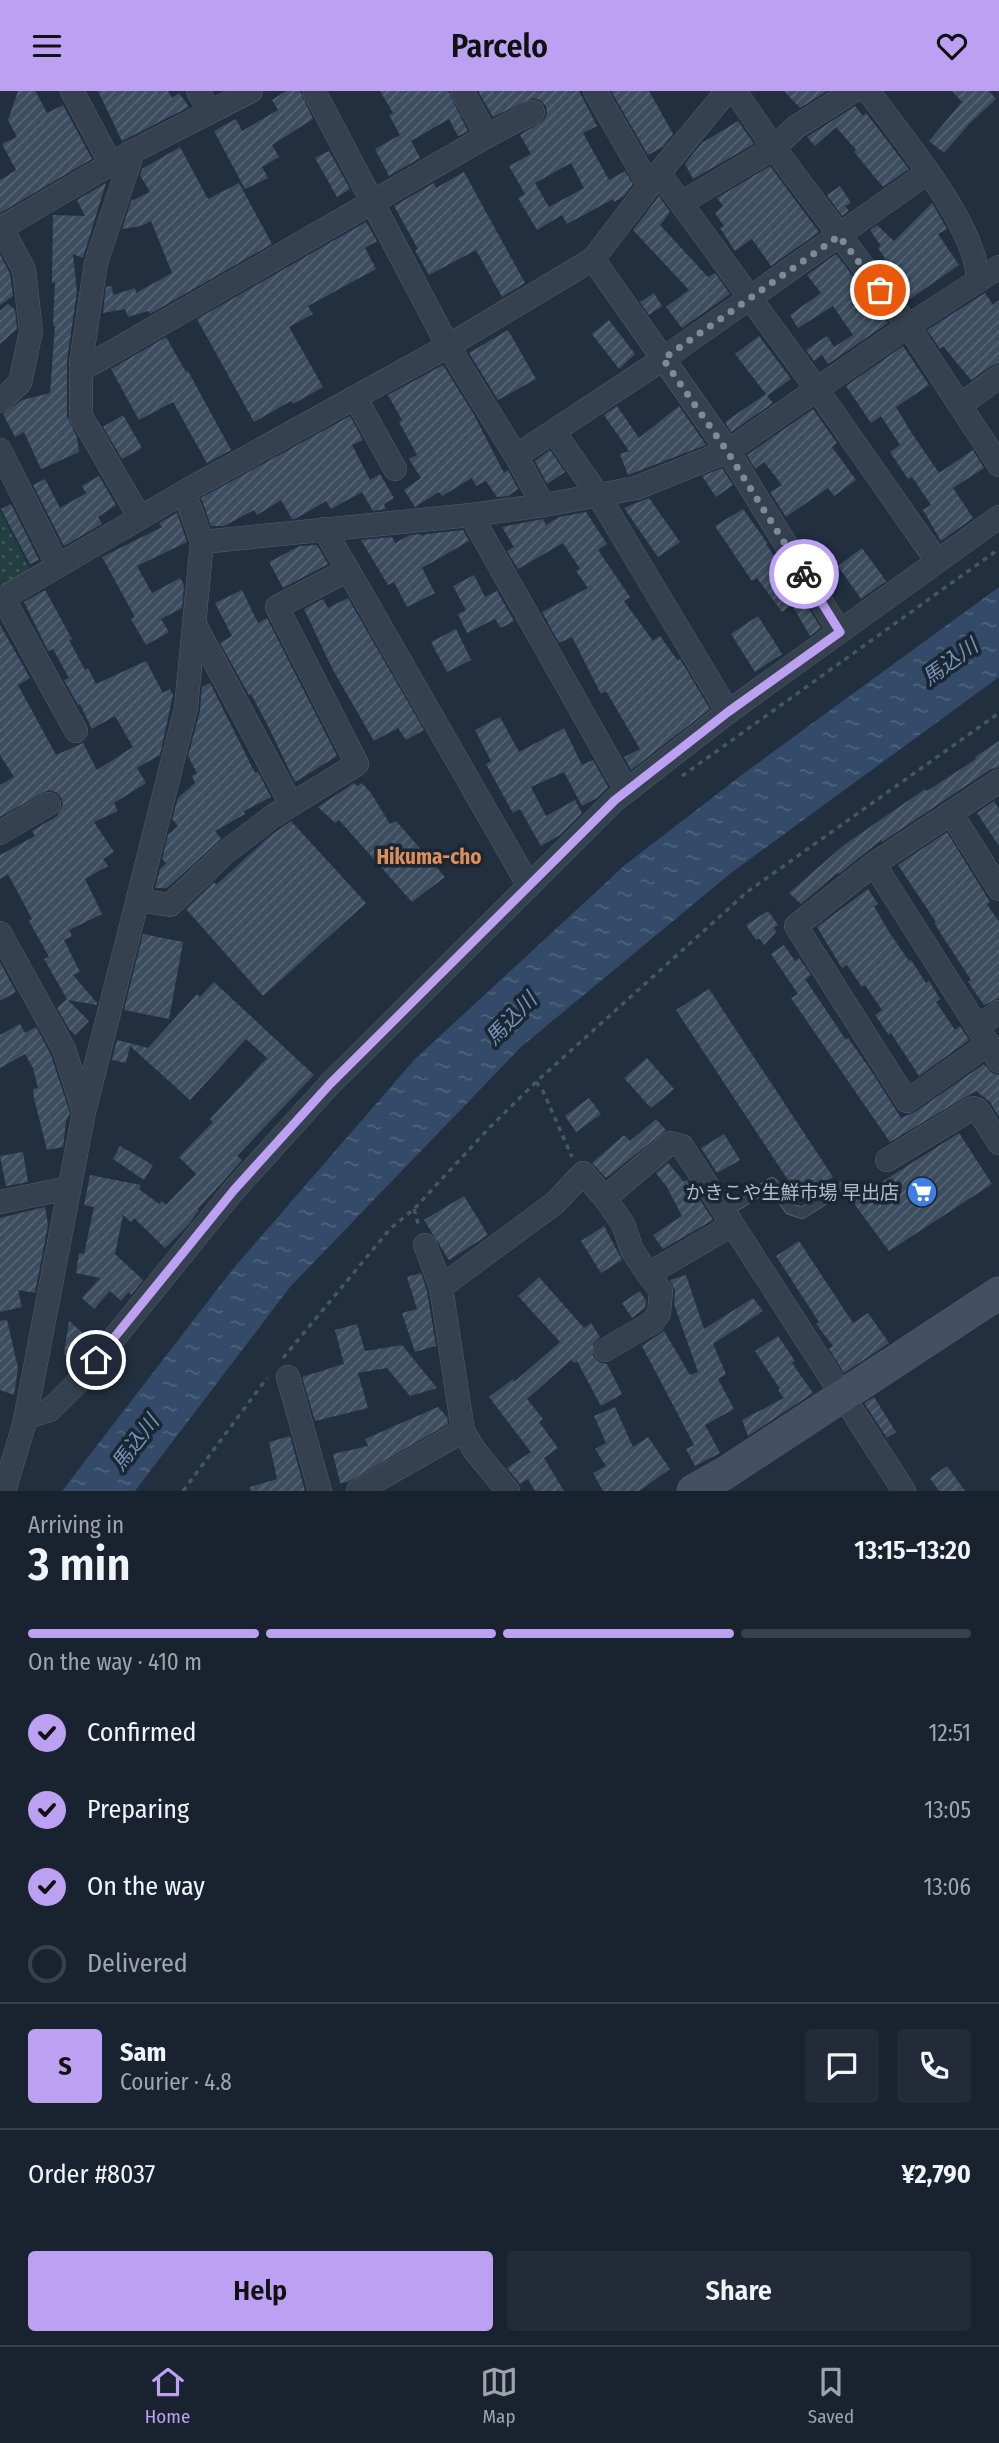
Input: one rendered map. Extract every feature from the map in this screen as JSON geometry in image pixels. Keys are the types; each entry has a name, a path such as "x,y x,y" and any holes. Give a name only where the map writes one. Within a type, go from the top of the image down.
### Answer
{"street":[{"path":"72,91 111,164"},
{"path":"198,91 210,112"},
{"path":"0,401 20,383 31,331 24,270 1,228 111,164 251,91"},
{"path":"314,91 448,346 543,505"},
{"path":"462,91 487,136"},
{"path":"596,91 654,179 681,202 937,561"},
{"path":"76,731 2,599 184,492 448,346 593,259 654,179 727,91"},
{"path":"735,91 774,148 908,326 999,465"},
{"path":"681,202 774,148 796,127 853,91"},
{"path":"868,91 946,199 970,241 978,263 978,281"},
{"path":"81,370 533,112"},
{"path":"133,152 96,263 81,370 81,416 140,518"},
{"path":"516,456 663,359 927,173"},
{"path":"593,259 727,451 840,632"},
{"path":"202,543 471,515 636,488 727,451 908,326 999,267"},
{"path":"960,405 999,377"},
{"path":"355,397 395,469"},
{"path":"554,432 598,495 728,712"},
{"path":"0,450 58,566"},
{"path":"4,1491 26,1417 84,1112 186,708 202,543 184,492"},
{"path":"471,515 626,790"},
{"path":"26,1417 50,1410 81,1379 234,1190 321,1094 626,790 728,712 999,517"},
{"path":"324,529 529,886"},
{"path":"138,900 170,905 226,852 291,804 356,764 277,607 348,570"},
{"path":"195,625 291,804"},
{"path":"999,782 874,864 796,926 906,1101 988,1044 999,1012"},
{"path":"0,833 49,804"},
{"path":"951,813 999,888"},
{"path":"874,864 988,1044"},
{"path":"0,933 64,1049 84,1112"},
{"path":"887,1160 973,1108 978,1110 999,1143"},
{"path":"605,1198 670,1143 682,1146 904,1491"},
{"path":"441,1287 555,1203 583,1173 623,1224 632,1250 661,1291 659,1313 653,1322 605,1350"},
{"path":"0,1202 69,1188"},
{"path":"648,1274 728,1219"},
{"path":"425,1245 441,1287 463,1431 475,1451 508,1491"},
{"path":"693,1491 725,1473 999,1293"},
{"path":"280,1370 320,1491"},
{"path":"358,1491 463,1431"}],"lane":[{"path":"728,1219 772,1183 790,1209 802,1213 842,1188"}],"path":[{"path":"680,778 999,549"},
{"path":"183,1491 241,1410 280,1370 390,1229 414,1209 536,1082 747,891 999,713"},
{"path":"536,1082 543,1091 567,1149 583,1173"}],"green space":[{"path":"0,511 31,571 0,589"}],"water":[{"name":"馬込川","path":"999,587 999,677 731,873 521,1047 290,1287 135,1491 62,1491 232,1270 414,1060 625,865 743,774"}],"building":[{"path":"18,91 35,91 47,113 63,105 92,159 0,213 0,180 16,170 2,144 17,137 8,120"},
{"path":"98,91 168,91 172,98 179,93 189,107 122,141"},
{"path":"286,91 300,91 313,119 272,145 279,157 262,167 268,178 245,189 214,131 236,119 242,131 278,110 272,100"},
{"path":"380,91 448,91 468,131 458,136 449,119 411,141 420,158 389,176 375,149 400,135 389,115 393,113"},
{"path":"478,91 579,91 597,126 583,133 609,180 625,171 633,184 624,196 614,202 613,199 567,224 562,215 537,230 518,198 525,194 509,166 531,154 520,135 544,120 546,106 533,98 493,117","holes":["571,163 584,188 549,207 535,183"]},
{"path":"611,91 649,91 673,134 663,147 648,155"},
{"path":"784,91 827,91 800,108"},
{"path":"952,91 989,91 996,99 944,153 929,141 962,102"},
{"path":"855,106 863,116 866,113 909,169 883,187 836,127 815,146 807,137"},
{"path":"738,121 754,144 693,179 685,164 702,143"},
{"path":"180,147 208,199 239,183 272,244 150,314 148,311 128,317 125,309 103,313 106,287 112,286 113,295 135,288 136,293 172,273 151,221 141,226 122,229 131,201 150,192 140,175 142,169"},
{"path":"329,151 350,189 337,197 315,158"},
{"path":"770,166 819,232 771,266 752,239 735,251 720,228 724,226 715,213 723,206 717,198"},
{"path":"464,172 525,283 502,297 476,250 429,275 394,206 434,183 436,188"},
{"path":"106,183 83,258 73,254 77,292 67,360 67,416 77,437 79,452 41,469 24,432 15,437 3,414 22,400 50,393 55,326 55,281 52,284 53,215 85,216 77,200"},
{"path":"840,186 851,203 845,206 849,211 842,216 827,195"},
{"path":"659,196 670,212 660,225 708,277 715,273 730,294 682,328 666,307 689,290 633,230"},
{"path":"932,203 947,229 938,234 959,265 907,301 891,280 897,276 878,248 881,246 870,230 877,225 894,241"},
{"path":"366,222 377,241 365,248 376,269 308,306 313,314 289,327 323,387 254,422 197,319"},
{"path":"0,254 10,274 13,296 0,305"},
{"path":"836,254 888,323 828,364 822,355 814,361 806,350 827,336 834,347 853,335 833,306 798,328 790,315 821,293 807,275"},
{"path":"654,293 662,306 649,315 640,302"},
{"path":"985,293 993,305 999,300 999,363 971,380 943,346 940,349 927,330"},
{"path":"8,304 15,310 17,329 0,344 0,311"},
{"path":"609,320 635,354 619,369 592,334"},
{"path":"508,330 536,379 498,400 469,353"},
{"path":"759,336 791,379 767,396 773,403 731,432 725,422 766,394 735,354"},
{"path":"166,337 186,372 188,371 231,450 207,463 173,402 139,420 111,369"},
{"path":"903,346 929,385 896,407 911,432 939,473 973,450 984,468 953,488 973,518 941,541 923,510 931,505 912,477 908,479 890,452 900,445 881,416 871,423 846,386"},
{"path":"443,365 473,413 504,473 508,470 518,489 508,496 497,497 486,481 476,486 472,478 442,496 439,492 415,507 404,490 421,478 409,459 417,455 388,395"},
{"path":"617,406 639,438 679,406 706,445 628,475 620,454 629,451 604,415"},
{"path":"813,409 837,443 832,447 856,480 834,496 828,488 786,517 770,492 782,485 764,462 755,469 747,455"},
{"path":"123,415 142,448 122,459 103,427"},
{"path":"350,416 363,440 352,445 370,480 380,474 394,498 384,504 386,509 373,511 362,492 331,509 326,501 295,519 292,519 281,500 257,515 254,510 224,526 211,526 201,498"},
{"path":"550,450 565,472 547,484 535,461"},
{"path":"722,468 733,485 716,497 702,476"},
{"path":"99,476 116,505 98,517 102,524 64,546 33,485 45,479 60,508 86,493 82,486"},
{"path":"649,498 680,542 658,557 624,508"},
{"path":"11,504 39,560 30,564 1,509"},
{"path":"743,509 767,543 778,562 776,564 801,597 782,612 757,578 752,581 715,526"},
{"path":"586,512 607,544 598,550 630,597 624,601 653,641 660,636 678,661 680,659 710,709 631,770 624,757 640,749 606,691 601,694 572,637 559,643 542,612 588,588 576,571 580,569 563,543 518,569 507,551 514,547 502,527 543,519 546,525 559,517"},
{"path":"177,513 187,542 137,566 152,593 180,578 184,585 182,608 161,619 169,632 146,645 131,619 135,617 102,557 162,527 159,523"},
{"path":"463,530 469,541 422,568 435,593 407,607 394,582 388,585 361,540 392,537 395,543 410,535 422,536"},
{"path":"317,545 328,564 283,588 269,562 300,546"},
{"path":"862,548 886,581 861,599 838,566"},
{"path":"474,575 485,597 497,591 514,621 501,628 495,619 467,633 458,614 466,610 453,586"},
{"path":"45,590 72,639 69,640 85,670 88,668 96,684 146,661 163,693 170,689 173,695 160,755 137,768 146,783 114,803 118,811 94,822 114,852 103,859 108,866 85,879 102,914 69,930 72,936 64,940 80,972 73,975 97,1003 68,1000 89,1021 75,1035 57,1008 67,999 44,959 49,957 29,921 32,919 8,874 0,879 0,855 35,836 32,831 57,816 63,805 56,792 48,790 0,817 0,785 14,777 0,755 0,625 30,678 18,685 56,755 83,743 97,770 133,747 115,716 92,729 80,704 78,705 64,680 69,678 53,649 48,651 24,602"},
{"path":"242,590 258,623 267,618 337,756 295,782 251,694 249,695 220,643 232,636 215,603"},
{"path":"348,598 424,730 406,740 398,728 374,741 333,670 304,609 323,599 328,608"},
{"path":"804,601 821,628 810,636 793,607"},
{"path":"758,616 782,654 755,672 731,634"},
{"path":"456,629 471,660 447,672 431,642"},
{"path":"210,683 255,773 258,772 271,797 215,831 221,839 167,888 155,888 160,869 166,863 162,859 168,835 178,826 172,819 178,798 195,783 192,776 197,773 188,756 200,711 202,687"},
{"path":"500,717 519,752 564,728 582,765 593,760 608,787 597,798 582,806 564,772 531,787 546,816 575,800 582,813 560,835 541,846 520,809 513,813 486,764 491,761 475,730"},
{"path":"999,741 999,767 991,769 882,842 881,840 801,904 789,893 844,845 925,789 927,791 976,759 975,757"},
{"path":"354,783 357,786 362,783 390,824 396,821 445,877 412,902 339,820 335,823 318,807"},
{"path":"994,801 999,809 999,846 977,813"},
{"path":"291,821 366,903 263,996 186,909 214,882 216,885 270,836"},
{"path":"947,832 990,902 987,904 999,922 999,998 984,1005 968,982 971,980 934,923 936,922 898,865"},
{"path":"868,889 878,904 874,906 889,932 926,983 929,981 940,999 936,1002 955,1030 960,1026 969,1040 919,1076 891,1033 889,1035 875,1015 882,1010 865,985 862,987 847,965 842,968 817,927"},
{"path":"768,911 778,925 774,928 776,932 764,945 759,938 756,940 746,925"},
{"path":"143,934 183,942 169,1019 124,1010"},
{"path":"784,945 795,961 799,958 811,975 805,979 846,1040 848,1038 868,1066 901,1118 915,1112 984,1064 992,1073 999,1075 999,1117 990,1102 976,1091 890,1142 791,998 798,994 771,954"},
{"path":"0,962 16,992 0,1001"},
{"path":"214,982 314,1075 237,1156 242,1160 198,1209 189,1224 165,1248 134,1218 131,1222 123,1215 115,1254 143,1280 131,1295 129,1292 121,1301 110,1291 94,1309 82,1298 100,1278 76,1273 79,1253 84,1254 94,1207 84,1205 90,1175 141,1185 139,1189 159,1204 162,1201 166,1205 196,1174 179,1157 213,1122 210,1119 267,1058 246,1039 190,1100 130,1046 126,1063 112,1060 117,1040 148,1048 197,994 200,997"},
{"path":"709,989 833,1177 800,1198 676,1010"},
{"path":"20,1024 25,1033 36,1027 51,1055 70,1113 66,1121 63,1147 47,1150 34,1098 33,1089 38,1088 33,1068 25,1054 0,1068 0,1035"},
{"path":"647,1058 674,1089 651,1108 624,1078"},
{"path":"589,1098 601,1114 576,1132 565,1116"},
{"path":"656,1119 666,1130 606,1178 592,1163 624,1135 630,1141"},
{"name":"かきこや生鮮市場 早出店","path":"959,1133 992,1184 889,1251 852,1201"},
{"path":"724,1134 740,1160 717,1173 701,1148"},
{"path":"120,1146 153,1165 144,1180 113,1159"},
{"path":"23,1152 28,1182 6,1186 0,1156"},
{"path":"668,1163 684,1182 687,1180 713,1220 663,1249 653,1235 682,1216 667,1187 656,1173"},
{"path":"464,1196 488,1235 449,1260 424,1220"},
{"path":"45,1207 48,1225 35,1293 18,1290 22,1307 0,1312 0,1218"},
{"path":"604,1226 622,1260 601,1273 581,1241"},
{"path":"799,1241 853,1323 868,1313 889,1343 844,1373 829,1349 833,1346 816,1324 819,1322 776,1256"},
{"path":"421,1273 427,1291 436,1346 415,1352 402,1313 417,1309 407,1277"},
{"path":"686,1275 704,1329 753,1298 763,1311 713,1344 726,1374 718,1379 734,1409 705,1425 720,1453 695,1466 686,1449 694,1445 642,1346 664,1331 690,1375 698,1372 674,1304 675,1291 670,1280"},
{"path":"539,1277 584,1328 591,1323 600,1337 593,1344 593,1356 599,1362 607,1364 622,1394 601,1406 577,1361 574,1363 571,1360 527,1399 543,1419 539,1422 558,1448 544,1458 564,1491 535,1491 528,1479 520,1484 507,1468 531,1452 489,1397 513,1379 514,1382 560,1342 518,1296"},
{"path":"640,1291 646,1301 645,1308 632,1318 622,1303"},
{"path":"7,1320 18,1368 14,1395 0,1390 0,1321"},
{"path":"69,1321 93,1342 74,1364 64,1354"},
{"path":"357,1324 365,1351 402,1345 437,1388 410,1396 387,1368 358,1373 368,1408 315,1421 302,1377 344,1364 335,1330"},
{"path":"778,1336 795,1361 792,1363 813,1393 748,1436 742,1420 784,1398 755,1351"},
{"path":"874,1397 896,1432 887,1438 864,1403"},
{"path":"438,1407 447,1417 448,1424 348,1482 340,1483 333,1454 368,1446 365,1439"},
{"path":"615,1407 633,1447 648,1437 670,1469 639,1491 603,1491 593,1473 606,1466 595,1449 606,1443 594,1416"},
{"path":"290,1436 305,1491 251,1491 250,1487 277,1479 269,1442"},
{"path":"947,1466 965,1491 939,1491 930,1478"}],"way so far":[{"path":"804,574 727,451 663,359 839,236 880,290"}],"place":[{"name":"かきこや生鮮市場 早出店","path":"922,1192"}],"district":[{"name":"Hikuma-cho","path":"429,857"}],"route":[{"path":"96,1360 234,1190 330,1084 615,800 728,712 840,632 804,574"}]}
